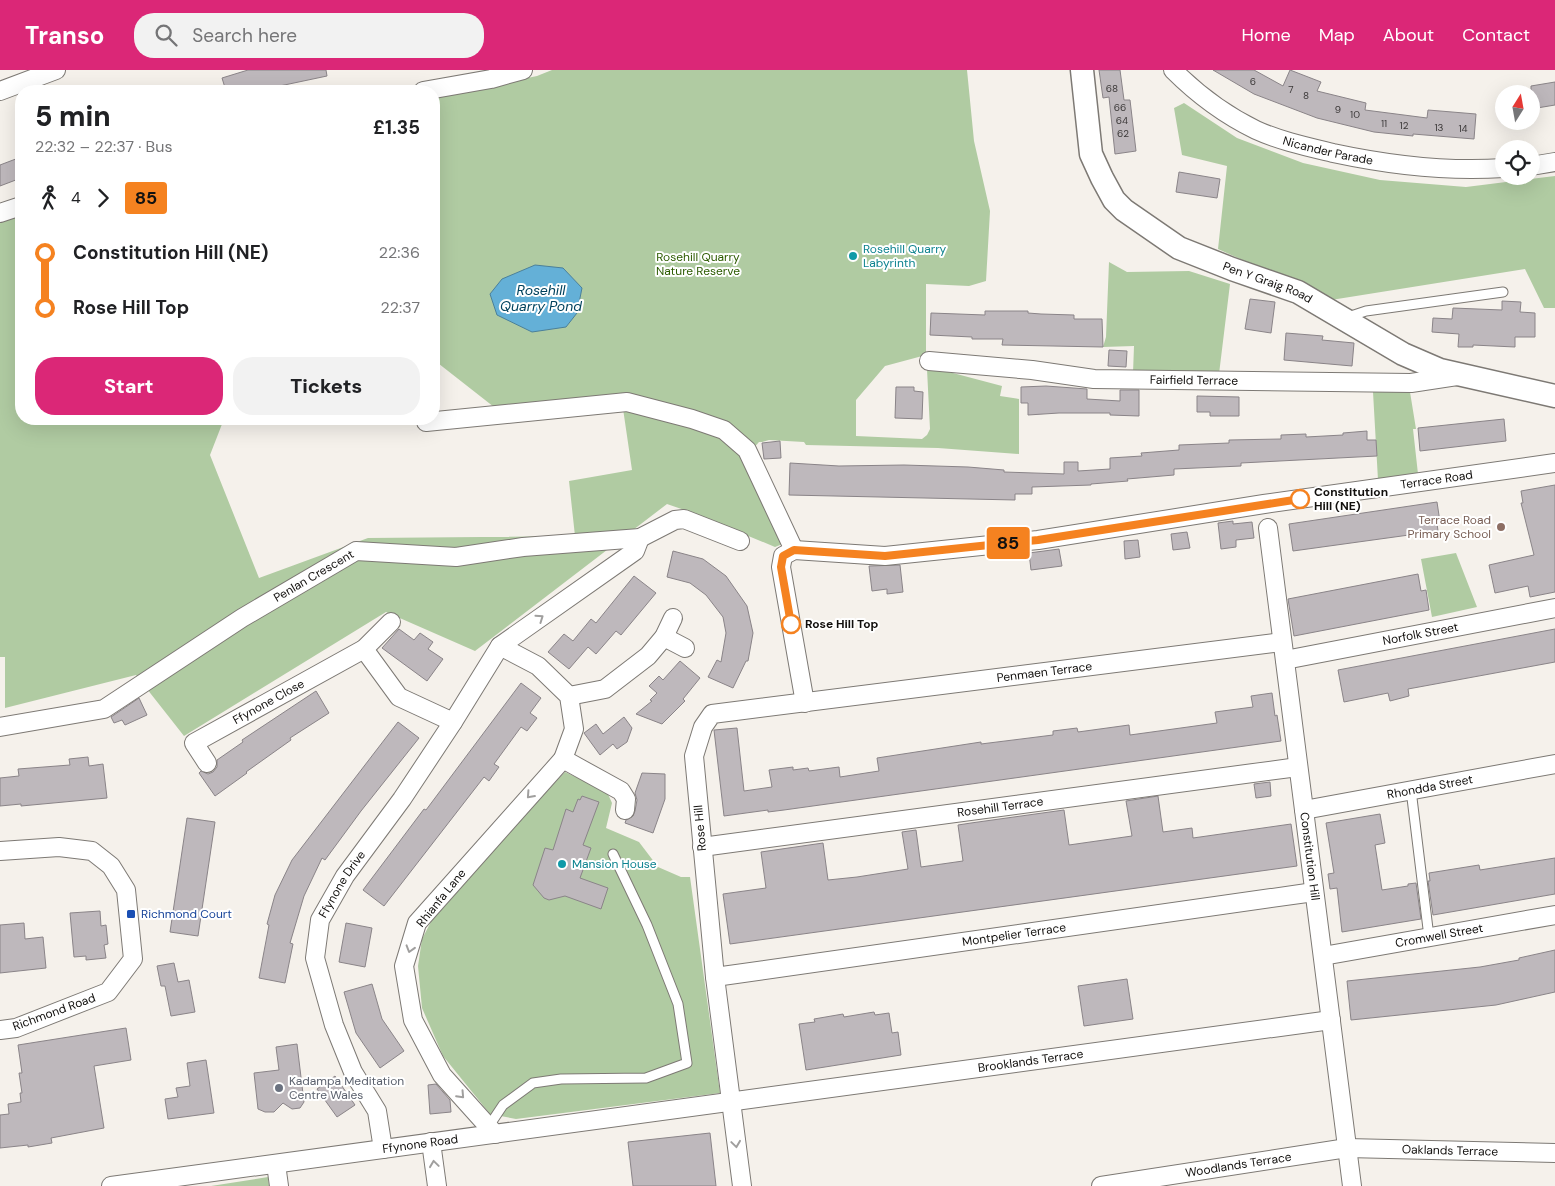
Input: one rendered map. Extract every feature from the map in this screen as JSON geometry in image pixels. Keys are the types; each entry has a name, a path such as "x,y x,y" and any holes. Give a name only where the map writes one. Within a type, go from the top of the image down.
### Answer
{"street":[{"path":"18,85 56,70"},
{"path":"440,88 491,79 523,70"},
{"name":"Pen Y Graig Road","path":"1082,70 1091,154 1110,192 1124,210 1179,248 1298,292 1414,360 1440,370 1555,396"},
{"name":"Nicander Parade","path":"1173,70 1186,83 1227,113 1257,130 1307,147 1376,162 1448,169 1495,168"},
{"path":"0,92 15,86"},
{"path":"1540,164 1555,162"},
{"path":"0,213 15,208"},
{"name":"Fairfield Terrace","path":"929,361 1032,370 1094,378 1411,383 1461,375"},
{"path":"440,421 627,402 724,430 747,450 789,553 781,567 805,703"},
{"name":"Terrace Road","path":"789,553 885,556 1038,540 1264,504 1555,463"},
{"name":"Penlan Crescent","path":"0,726 104,709 242,618 356,551 456,557 522,547 640,538 675,520 684,519 740,541"},
{"name":"Constitution Hill","path":"1268,528 1352,1186"},
{"path":"625,810 626,799 621,791 563,759 574,729 569,696 538,666 500,646 635,551 640,538"},
{"name":"Norfolk Street","path":"1285,660 1555,608"},
{"path":"569,696 605,689 648,656 664,637 673,618"},
{"name":"Ffynone Close","path":"207,763 194,743 364,649 391,622"},
{"path":"664,637 685,648"},
{"name":"Penmaen Terrace","path":"805,703 1282,642"},
{"name":"Ffynone Drive","path":"383,1149 377,1111 353,1072 334,1025 315,958 320,920 345,876 402,799 500,646"},
{"path":"364,649 399,697 453,722"},
{"name":"Rose Hill","path":"742,1186 715,977 694,756 703,726 712,714 805,703"},
{"name":"Rhianfa Lane","path":"492,1130 442,1075 413,1020 404,966 417,924 563,759"},
{"name":"Rhondda Street","path":"1304,810 1555,764"},
{"name":"Rosehill Terrace","path":"702,848 1298,766"},
{"name":"Richmond Road","path":"0,851 59,847 92,851 110,866 126,890 133,960 108,992 16,1028 0,1030"},
{"name":"Montpelier Terrace","path":"715,977 1314,892"},
{"name":"Cromwell Street","path":"1323,956 1555,916"},
{"name":"Brooklands Terrace","path":"730,1102 1331,1020"},
{"name":"Ffynone Road","path":"111,1186 431,1142 492,1130 730,1102"},
{"path":"431,1142 437,1186"},
{"name":"Oaklands Terrace","path":"1347,1148 1555,1153"},
{"name":"Woodlands Terrace","path":"1100,1186 1347,1148"},
{"path":"276,1164 279,1186"}],"lane":[{"path":"1342,318 1366,311 1504,292"},
{"path":"1410,790 1429,937"},
{"path":"492,1130 503,1105 533,1084 561,1079 646,1078 687,1063 678,1004 647,925 612,854"}],"green space":[{"name":"Rosehill Quarry Nature Reserve","path":"552,70 967,70 974,141 990,211 986,281 969,286 926,284 926,355 885,366 856,400 856,436 922,439 927,435 930,429 927,369 934,368 1002,386 1000,396 1019,399 1019,454 938,448 806,445 804,442 769,440 759,442 743,460 785,543 775,547 667,504 475,651 386,612 184,736 136,675 5,708 5,657 0,657 0,222 15,217 15,425 222,425 210,455 259,578 368,538 575,536 569,481 632,470 621,395 494,407 440,365 440,96 537,76"},
{"path":"1184,103 1237,138 1303,163 1380,180 1466,187 1495,183 1495,185 1540,185 1540,178 1555,176 1555,308 1544,308 1525,269 1331,300 1218,249 1227,166 1182,155 1174,108"},
{"path":"1109,262 1127,272 1189,271 1230,284 1219,374 1133,373 1134,346 1103,347 1106,337"},
{"path":"1373,392 1410,392 1416,429 1413,429 1418,474 1378,480"},
{"path":"1456,553 1477,607 1432,617 1421,559"},
{"path":"565,772 607,792 612,803 606,828 639,842 658,867 681,877 690,877 720,1093 516,1119 490,1114 443,1056 422,1008 418,966 422,939 436,912 496,844"},
{"path":"268,1177 269,1186 211,1186"}],"water":[{"name":"Rosehill Quarry Pond","path":"535,265 563,268 582,288 577,313 566,327 532,332 497,315 490,294 502,279"}],"building":[{"path":"248,70 326,70 327,76 284,85 224,85 222,78"},
{"path":"1099,70 1120,70 1124,100 1130,100 1136,151 1115,154 1109,97 1103,98"},
{"path":"1213,70 1254,70 1283,86 1290,70 1321,82 1317,91 1366,103 1365,110 1427,118 1428,110 1476,114 1474,139 1374,132 1317,118 1254,94"},
{"path":"1555,82 1555,105 1540,108 1540,85 1537,85"},
{"path":"15,159 15,180 0,186 0,165"},
{"path":"1179,172 1220,179 1217,198 1176,192"},
{"path":"1250,299 1275,302 1271,333 1245,329"},
{"path":"1502,301 1521,302 1520,312 1535,313 1535,337 1515,337 1515,347 1473,345 1473,347 1458,347 1459,334 1432,332 1433,318 1452,319 1453,308 1502,310"},
{"path":"985,311 1028,311 1028,313 1074,315 1074,319 1102,319 1103,347 1002,345 1003,339 972,339 972,337 930,335 931,313 985,315"},
{"path":"1286,333 1323,336 1322,340 1354,343 1352,366 1284,360"},
{"path":"1109,350 1127,351 1126,367 1108,366"},
{"path":"1046,386 1087,389 1087,399 1120,401 1120,390 1139,390 1139,416 1110,415 1110,413 1028,415 1028,403 1021,403 1021,387"},
{"path":"896,387 914,387 914,391 923,392 922,419 895,418"},
{"path":"1197,396 1239,397 1239,416 1210,416 1210,412 1197,412"},
{"path":"1504,419 1506,441 1420,451 1418,428"},
{"path":"1367,431 1367,440 1376,440 1377,456 1241,463 1241,466 1174,469 1174,475 1127,479 1128,481 1091,485 1032,487 1032,494 1015,494 1015,500 789,495 790,463 839,466 904,465 968,467 1004,470 1004,472 1064,474 1064,462 1078,462 1078,471 1110,469 1110,458 1142,456 1141,453 1179,450 1179,445 1229,443 1229,440 1281,439 1281,435 1306,434 1306,437 1343,435 1343,433"},
{"path":"780,441 781,458 764,459 762,443"},
{"path":"1555,485 1555,592 1530,597 1528,586 1495,593 1489,565 1534,555 1521,503 1523,503 1521,491"},
{"path":"1437,502 1440,522 1437,523 1438,531 1293,551 1289,524"},
{"path":"1233,521 1233,524 1252,522 1254,538 1236,540 1236,547 1221,549 1218,523"},
{"path":"1187,532 1190,548 1173,550 1171,534"},
{"path":"1138,540 1140,557 1125,559 1124,541"},
{"path":"1059,549 1062,566 1031,570 1029,553"},
{"path":"673,551 703,559 726,576 747,606 753,633 748,661 746,661 733,688 708,677 717,660 721,662 726,633 723,617 706,595 690,583 667,577"},
{"path":"900,565 903,592 887,594 887,589 872,591 869,566"},
{"path":"1418,574 1421,591 1426,590 1429,610 1294,636 1288,599"},
{"path":"634,576 656,593 621,635 616,631 596,654 588,647 569,669 548,652 564,634 573,641 591,619 596,623"},
{"path":"399,629 414,640 420,633 433,642 428,649 443,659 427,681 382,648"},
{"path":"1555,629 1555,662 1408,689 1409,696 1390,701 1388,693 1344,702 1338,670"},
{"path":"680,661 700,678 683,699 685,701 662,724 636,714 652,701 650,700 657,693 649,686 659,676 663,680"},
{"path":"521,683 541,698 530,713 537,718 527,731 521,727 494,764 499,767 489,781 484,777 384,906 363,890 424,809 426,810"},
{"path":"316,691 329,713 290,738 291,740 215,796 199,773 201,771 208,774 213,772 217,767 217,760 243,742 242,740"},
{"path":"1272,693 1281,741 784,810 768,812 768,810 724,816 714,730 737,728 744,791 772,787 769,770 793,767 793,770 808,768 809,771 839,767 840,777 879,771 877,758 981,742 981,744 1053,735 1053,731 1077,728 1078,732 1129,725 1130,735 1217,723 1215,712 1253,707 1251,696"},
{"path":"139,698 147,715 125,725 122,720 114,723 111,717"},
{"path":"624,717 632,728 627,742 617,749 613,744 600,755 584,733 596,724 603,734"},
{"path":"398,722 419,738 325,860 322,858 304,896 290,943 293,944 285,983 259,978 269,925 267,924 275,895 292,860"},
{"path":"88,757 89,766 103,764 107,798 21,806 21,804 0,806 0,778 19,776 18,769 70,765 69,759"},
{"path":"642,773 665,774 665,799 653,833 625,823 626,820 633,816 635,811 637,800 635,793"},
{"path":"1270,782 1271,796 1256,798 1254,784"},
{"name":"Mansion House","path":"582,796 599,802 583,845 591,848 580,878 608,888 601,909 565,896 549,900 544,898 533,885 545,848 553,850 566,809 573,812 578,799 580,800"},
{"path":"1158,796 1163,832 1192,828 1193,838 1291,824 1297,866 730,944 723,894 766,888 761,852 823,843 828,880 857,877 908,869 902,832 916,830 921,867 963,861 958,825 971,823 1064,810 1069,845 1132,836 1126,801"},
{"path":"1380,814 1385,843 1375,845 1382,890 1416,883 1421,919 1342,932 1337,888 1330,889 1328,874 1334,873 1326,823"},
{"path":"187,818 215,822 198,936 170,932"},
{"path":"1555,858 1555,894 1433,915 1428,881 1430,881 1429,873 1479,865 1480,870"},
{"path":"100,911 101,926 106,925 108,944 104,945 106,958 86,960 86,956 74,957 70,913"},
{"path":"24,923 25,939 43,937 46,968 0,973 0,925"},
{"path":"346,923 372,928 365,967 339,962"},
{"path":"1555,950 1555,992 1496,1005 1351,1020 1347,981 1480,967 1519,960 1519,958"},
{"path":"174,963 178,982 189,980 195,1012 171,1016 165,986 161,986 157,966"},
{"path":"1127,979 1133,1019 1084,1026 1078,986"},
{"path":"372,984 382,1019 404,1051 380,1068 356,1033 344,992"},
{"path":"874,1012 875,1015 889,1013 892,1033 898,1032 901,1055 806,1070 799,1024 815,1022 814,1019 843,1014 844,1017"},
{"path":"126,1028 131,1060 94,1066 104,1128 51,1138 52,1143 28,1147 28,1145 0,1148 0,1115 9,1114 8,1104 21,1102 20,1093 22,1093 19,1073 22,1073 18,1045"},
{"name":"Kadampa Meditation Centre Wales","path":"297,1044 304,1102 300,1108 292,1109 283,1103 274,1112 265,1112 258,1109 254,1073 279,1070 276,1047"},
{"path":"206,1060 214,1113 168,1119 165,1099 178,1097 176,1088 190,1086 187,1063"},
{"path":"335,1076 355,1105 337,1117 317,1089"},
{"path":"436,1084 450,1100 451,1112 430,1114 428,1085"},
{"path":"710,1133 716,1186 633,1186 628,1142"}],"bus line":[{"name":"85","path":"791,624 781,567 783,556 794,550 885,556 1038,540 1300,499"}],"place":[{"name":"Rosehill Quarry Labyrinth","path":"853,256"},
{"name":"Constitution Hill (NE)","path":"1300,499"},
{"name":"Terrace Road Primary School","path":"1501,527"},
{"name":"Rose Hill Top","path":"791,624"},
{"name":"Mansion House","path":"562,864"},
{"name":"Richmond Court","path":"131,914"},
{"name":"Kadampa Meditation Centre Wales","path":"279,1088"}]}
